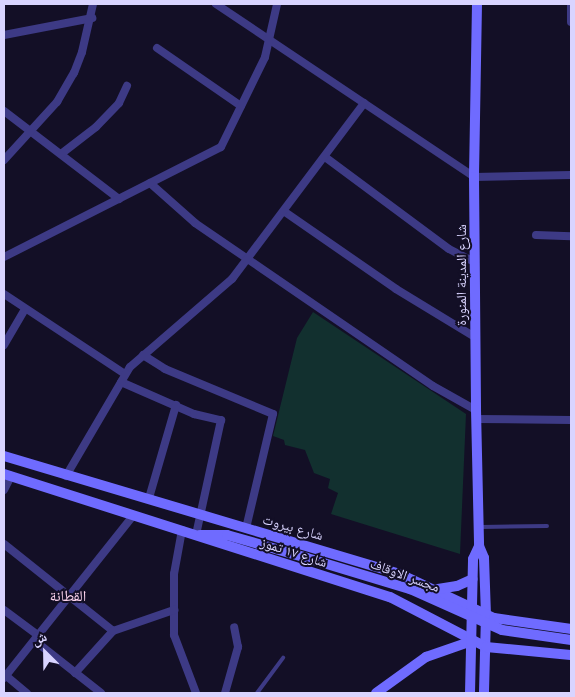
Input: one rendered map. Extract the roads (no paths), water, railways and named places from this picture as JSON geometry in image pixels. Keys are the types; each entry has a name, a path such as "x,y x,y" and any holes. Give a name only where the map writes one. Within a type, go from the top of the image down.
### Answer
{"street":[{"path":"4,160 56,102 74,73 92,18 93,4"},
{"path":"216,4 474,177 571,175"},
{"path":"4,257 221,147 271,41 277,4"},
{"name":"شارع المدينة المنورة","path":"477,4 474,262 479,546"},
{"path":"571,4 571,22"},
{"path":"4,35 92,18"},
{"path":"157,48 241,106"},
{"path":"61,154 102,121 119,103 127,86"},
{"path":"66,476 125,374 143,355 198,310 249,260 364,103"},
{"path":"4,112 32,131 119,199"},
{"path":"325,156 449,249 474,262"},
{"path":"150,183 168,203 476,415 571,420"},
{"path":"285,212 396,289 475,337"},
{"path":"536,236 571,236"},
{"path":"4,294 125,374"},
{"path":"5,342 25,308"},
{"path":"143,355 165,368 273,414 246,528"},
{"path":"121,382 176,405 221,420 196,535"},
{"path":"149,498 176,405"},
{"name":"شارع بيروت","path":"4,456 402,575 438,589 486,615 511,622 571,629"},
{"path":"4,490 7,475"},
{"name":"شارع ١٧ تموز","path":"7,475 390,597 486,647 571,655"},
{"name":"مجسر الاوقاف","path":"201,514 227,535"},
{"path":"27,693 4,676 71,598 133,516"},
{"path":"182,530 174,574 174,635 196,693"},
{"name":"مجسر الاوقاف","path":"196,535 227,535 410,589 502,630 571,640"},
{"path":"4,544 114,631"},
{"path":"470,693 474,557 479,546"},
{"path":"479,546 484,558 486,615 484,693"},
{"path":"438,589 457,586 473,579"},
{"path":"4,610 75,673 101,693"},
{"path":"75,673 114,631 174,610"},
{"path":"225,693 238,647 234,627"},
{"path":"376,693 426,657 472,641"}],"lane":[{"path":"478,528 548,526"},
{"path":"257,693 284,658"}],"district":[{"name":"القطانة","path":"68,596"}]}
